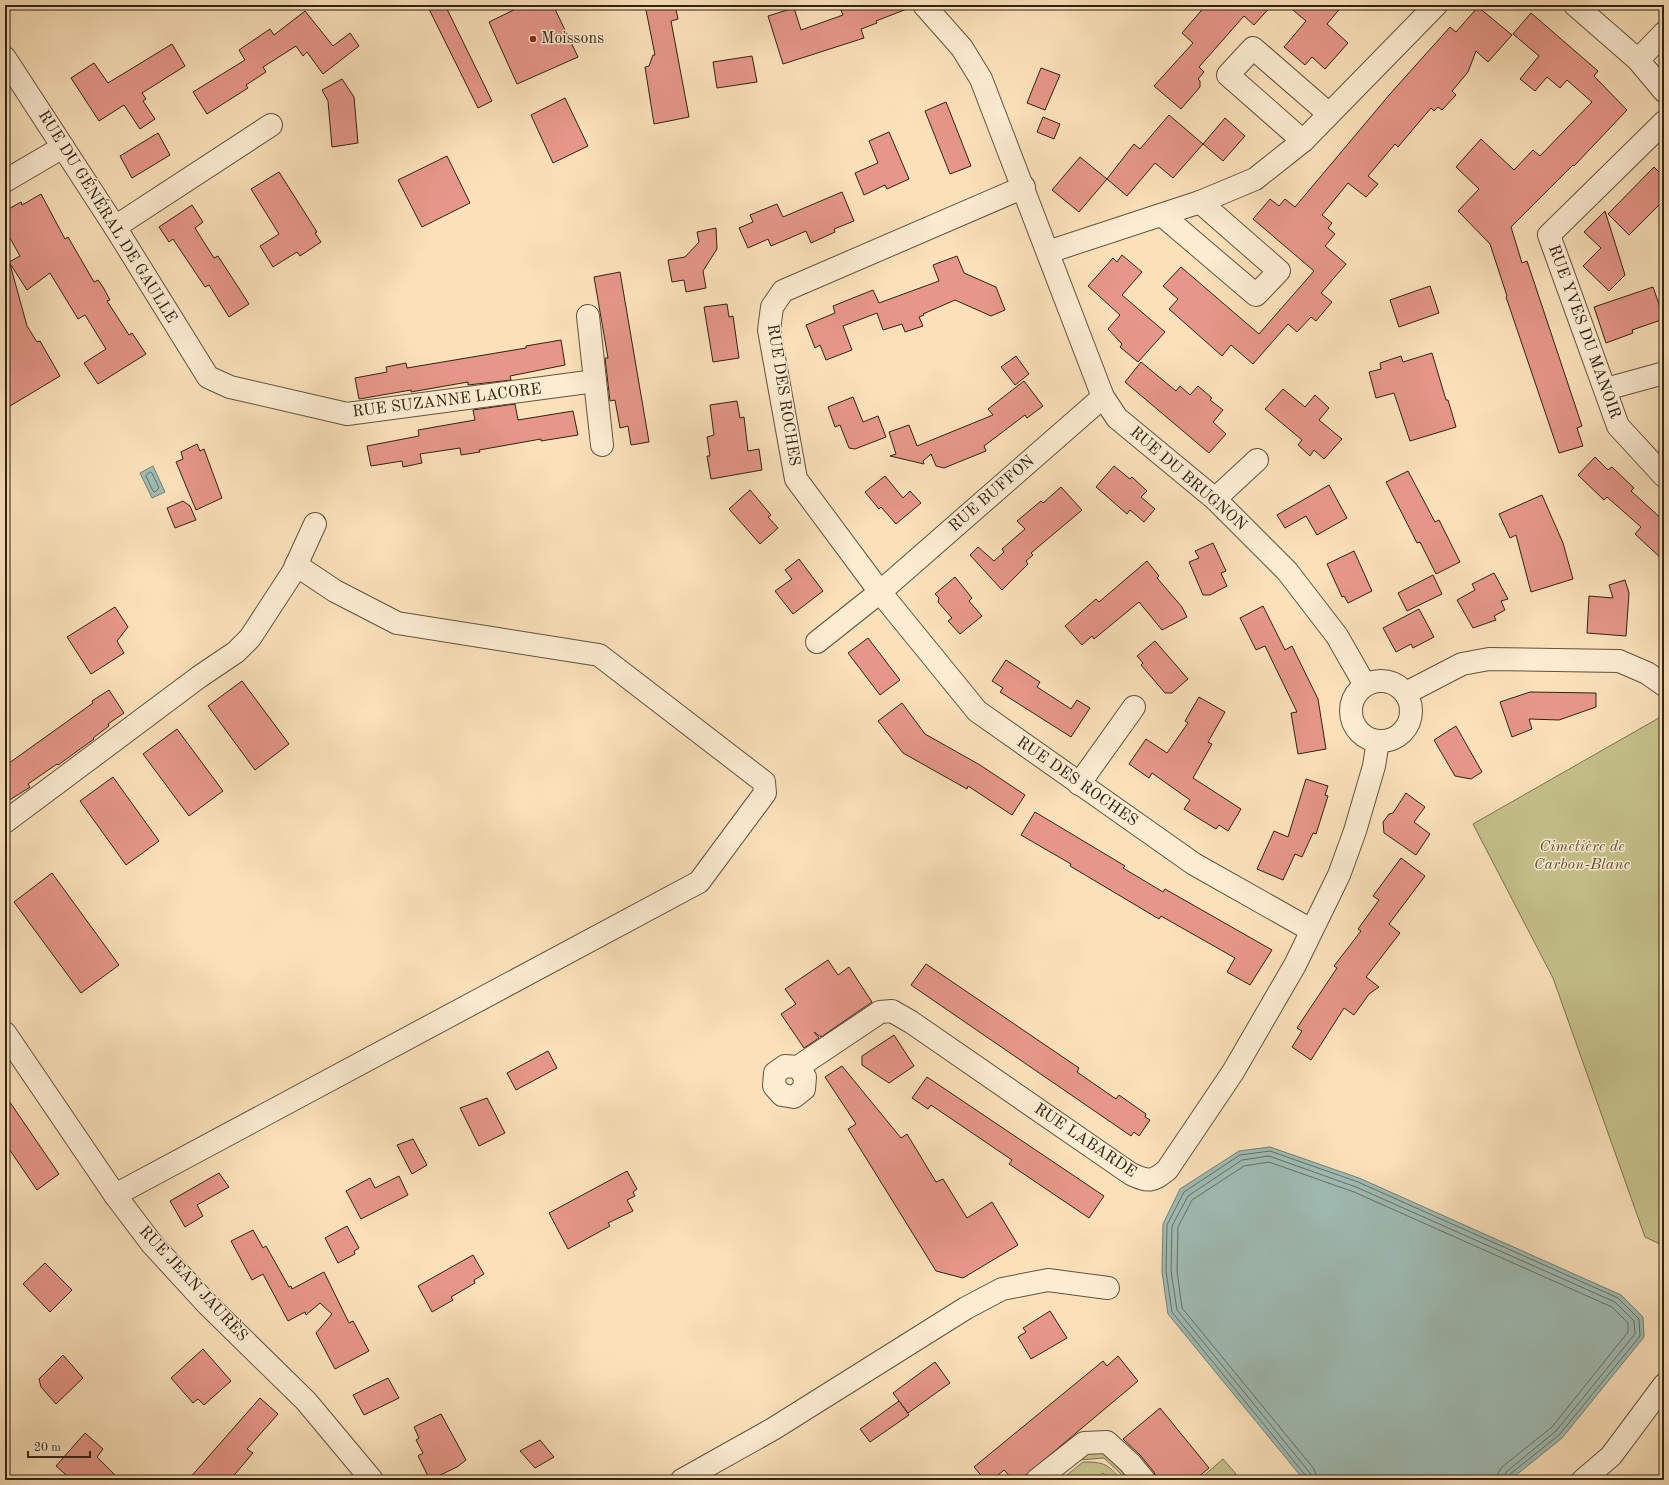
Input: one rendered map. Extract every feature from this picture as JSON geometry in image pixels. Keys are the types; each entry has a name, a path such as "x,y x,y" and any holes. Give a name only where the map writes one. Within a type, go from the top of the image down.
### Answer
{"street":[{"name":"RUE DU BRUGNON","path":"924,5 962,48 981,79 1024,187 1103,397 1117,418 1216,499 1287,571 1337,636 1365,685"},
{"path":"1048,252 1200,202 1255,179 1303,141 1436,5"},
{"path":"1575,5 1638,60 1664,91"},
{"path":"1638,60 1664,33"},
{"path":"1303,141 1228,75 1253,48 1330,114"},
{"name":"RUE DU GÉNÉRAL DE GAULLE","path":"5,58 115,227 208,377"},
{"name":"RUE YVES DU MANOIR","path":"1664,122 1549,235 1606,389 1618,426 1664,476"},
{"path":"115,227 271,125"},
{"path":"5,181 63,147"},
{"name":"RUE DES ROCHES","path":"1024,187 783,291 772,307 769,330 796,479 880,592 976,711 1194,864 1311,930"},
{"path":"1162,215 1256,296 1279,271 1200,202"},
{"path":"588,316 602,445"},
{"path":"1606,389 1664,373"},
{"name":"RUE SUZANNE LACORE","path":"208,377 230,387 347,414 595,381"},
{"name":"RUE BUFFON","path":"880,592 1103,397"},
{"path":"1216,499 1257,460"},
{"path":"5,822 236,652 250,638 296,565 315,524"},
{"path":"115,1195 699,882 765,793 764,782 599,655 397,623 335,591 296,565"},
{"path":"817,642 880,592"},
{"path":"1406,693 1462,664 1489,659 1619,661 1647,672 1664,685"},
{"path":"1383,681 1400,687 1406,693 1412,712 1410,722 1405,730 1393,739 1378,741 1369,739 1361,734 1352,718 1351,708 1353,699 1358,691 1365,685 1383,681"},
{"path":"1078,784 1134,707"},
{"path":"1311,930 1339,875 1374,766 1378,741"},
{"name":"RUE LABARDE","path":"801,1072 886,1020 892,1011 911,1022 1131,1174 1145,1180 1155,1180 1167,1170 1233,1072 1295,965 1311,930"},
{"name":"RUE JEAN JAURÈS","path":"5,1033 115,1195 152,1244 208,1305 306,1400 372,1480"},
{"path":"682,1480 773,1429 966,1308 1002,1289 1048,1280 1108,1288"},
{"path":"1583,1480 1611,1456 1664,1385"},
{"path":"1037,1480 1084,1443 1107,1442 1130,1463 1144,1480"}],"green space":[{"name":"Cimetière de Carbon-Blanc","path":"1664,715 1664,1246 1645,1237 1553,978 1473,824"},
{"path":"1104,1451 1129,1472 1123,1476 1104,1458 1079,1460 1084,1452"},
{"path":"1223,1459 1236,1474 1229,1480 1199,1480"},
{"path":"1083,1462 1101,1463 1113,1470 1122,1480 1109,1480 1103,1473 1094,1480 1061,1480"}],"water":[{"path":"153,466 165,492 152,498 140,473"},
{"path":"1270,1147 1359,1178 1621,1295 1643,1317 1644,1337 1562,1438 1510,1480 1304,1480 1168,1314 1162,1272 1163,1224 1180,1189 1239,1151"}],"building":[{"path":"427,5 445,5 492,101 478,108"},
{"name":"Moissons","path":"524,5 553,5 578,57 517,84 489,22"},
{"path":"645,5 675,5 678,19 671,21 689,117 654,124 645,67 649,66 653,55 655,55"},
{"path":"839,5 912,5 912,7 876,21 877,23 861,29 864,38 783,64 768,16 794,8 801,30 843,15"},
{"path":"1206,5 1272,5 1254,25 1244,16 1199,67 1204,72 1198,79 1200,81 1200,87 1181,109 1154,86 1193,43 1182,33"},
{"path":"1287,5 1343,5 1327,24 1348,43 1325,69 1312,57 1305,65 1284,47 1306,21"},
{"path":"1478,7 1512,35 1488,62 1476,51 1468,72 1452,91 1456,95 1442,110 1438,107 1434,111 1431,108 1398,147 1395,144 1368,176 1378,184 1366,197 1348,183 1322,215 1332,223 1328,228 1335,234 1325,246 1346,264 1321,293 1332,302 1316,321 1311,317 1297,332 1288,324 1253,364 1231,345 1222,356 1169,309 1178,299 1163,286 1181,267 1259,334 1314,271 1253,219 1270,199 1279,206 1285,199 1295,207 1390,94 1450,27 1456,32"},
{"path":"305,11 333,46 350,33 359,46 323,74 307,52 303,56 296,46 263,67 266,72 246,85 248,88 207,114 193,92 245,60 239,50 270,29 274,35"},
{"path":"1531,13 1598,71 1594,76 1627,110 1574,166 1573,165 1511,227 1522,263 1527,261 1582,426 1577,428 1583,446 1559,453 1506,297 1507,296 1490,244 1458,211 1479,189 1456,167 1481,139 1514,170 1533,150 1540,156 1592,102 1567,80 1560,88 1547,77 1535,91 1520,79 1539,56 1513,34"},
{"path":"172,44 185,66 142,93 146,99 143,101 155,119 140,129 124,105 99,121 71,78 94,63 108,83"},
{"path":"752,56 757,82 717,88 713,62"},
{"path":"1041,68 1060,75 1045,110 1027,103"},
{"path":"342,79 354,97 358,143 332,147 328,101 322,90"},
{"path":"565,98 588,146 553,163 531,115"},
{"path":"946,102 971,166 950,174 925,111"},
{"path":"1169,115 1203,144 1173,178 1155,163 1127,196 1107,179 1134,144 1140,149"},
{"path":"1043,117 1060,124 1054,139 1037,132"},
{"path":"1225,118 1245,136 1223,161 1203,144"},
{"path":"889,132 909,179 887,189 885,185 864,195 855,173 878,163 869,141"},
{"path":"158,133 170,155 132,178 120,156"},
{"path":"447,156 470,203 422,227 398,180"},
{"path":"1080,157 1107,179 1079,212 1052,190"},
{"path":"1654,167 1664,177 1664,200 1629,235 1608,214"},
{"path":"279,172 317,232 315,233 321,242 300,256 297,252 273,267 260,246 279,234 251,189"},
{"path":"842,192 854,221 834,229 835,232 811,243 806,231 771,246 768,239 748,248 739,228 753,222 750,215 777,204 783,217"},
{"path":"41,194 65,239 68,237 94,282 98,280 103,287 110,300 107,301 129,335 132,333 146,354 98,384 84,363 106,349 85,315 78,319 50,273 27,290 9,262 20,256 5,229 5,211 21,202 22,205"},
{"path":"192,205 203,222 195,228 214,258 218,256 249,304 229,317 209,285 205,287 173,239 169,242 159,227"},
{"path":"1605,211 1625,275 1609,291 1583,266 1601,248 1584,232"},
{"path":"716,228 717,249 703,271 706,288 686,292 684,280 672,282 668,260 685,257 699,242 697,232"},
{"path":"1122,255 1142,272 1122,295 1165,332 1138,362 1120,347 1122,344 1108,329 1120,315 1088,286 1113,258 1117,262"},
{"path":"957,256 964,273 996,287 1005,310 991,316 955,300 923,314 924,315 919,317 923,326 905,332 902,324 883,330 877,313 843,326 852,350 826,360 820,345 815,348 806,325 835,313 833,306 873,290 879,303 939,281 933,265"},
{"path":"10,264 27,326 37,342 40,341 60,376 5,409 5,265"},
{"path":"620,272 649,442 631,445 628,426 620,428 615,400 610,401 605,358 608,358 594,277"},
{"path":"1430,286 1439,313 1399,327 1390,300"},
{"path":"1653,287 1664,319 1632,330 1633,333 1606,343 1594,307"},
{"path":"727,304 729,317 733,316 739,358 713,362 704,307"},
{"path":"561,340 565,365 510,376 511,380 468,385 468,382 359,399 355,378 387,372 386,367 406,363 407,368 526,348 526,346"},
{"path":"1432,353 1456,427 1410,441 1394,393 1376,398 1369,372 1381,369 1380,363 1401,356 1403,362"},
{"path":"1016,356 1029,374 1015,385 1001,367"},
{"path":"1141,362 1176,391 1180,386 1190,395 1198,386 1212,398 1210,400 1223,410 1213,422 1226,434 1209,453 1125,382"},
{"path":"1024,381 1043,406 1027,418 1025,415 984,446 986,451 944,468 936,466 931,454 923,461 924,464 890,456 896,454 889,432 909,425 917,446 993,415 988,409"},
{"path":"1283,389 1305,407 1315,395 1329,408 1319,420 1342,439 1324,459 1314,450 1310,456 1298,445 1302,440 1265,409"},
{"path":"853,397 863,422 878,416 886,437 855,449 849,448 840,425 835,427 828,407"},
{"path":"737,401 740,418 744,417 748,451 759,449 762,470 711,479 707,456 710,456 707,437 714,435 710,405"},
{"path":"515,404 518,420 573,411 578,435 541,441 541,439 479,450 480,452 461,455 460,448 420,454 422,463 403,467 402,461 371,466 367,446 419,436 418,430 475,420 473,410"},
{"path":"197,444 200,451 204,449 222,498 196,510 176,462 183,459 181,452"},
{"path":"1595,457 1608,470 1612,467 1634,488 1631,491 1664,521 1664,561 1635,534 1641,527 1607,497 1604,500 1578,475"},
{"path":"1114,466 1130,479 1132,477 1147,491 1141,497 1155,509 1144,522 1130,510 1127,514 1096,487"},
{"path":"1408,471 1435,522 1439,520 1460,562 1436,574 1420,542 1417,543 1386,482"},
{"path":"885,476 903,498 910,491 921,503 896,524 881,507 879,509 865,492"},
{"path":"1329,485 1347,518 1317,535 1306,516 1285,528 1277,515"},
{"path":"1061,487 1082,510 1031,553 1033,555 1026,561 1028,564 1002,590 970,555 978,547 994,561 1004,552 1002,549 1025,529 1017,521 1041,501 1043,503"},
{"path":"750,490 771,515 768,517 778,528 760,544 729,509"},
{"path":"1542,495 1563,543 1573,579 1531,592 1516,535 1510,538 1499,514"},
{"path":"183,501 190,506 196,520 175,528 167,508"},
{"path":"1213,543 1226,571 1221,573 1227,586 1210,595 1203,595 1189,562 1199,558 1195,551"},
{"path":"1354,551 1372,591 1348,603 1344,596 1342,597 1327,564"},
{"path":"799,559 823,591 793,614 775,591 792,579 785,570"},
{"path":"1147,561 1159,576 1157,578 1182,607 1187,617 1162,630 1139,602 1094,639 1092,636 1082,645 1065,626 1096,599 1099,602"},
{"path":"1494,573 1508,599 1501,601 1505,610 1494,616 1496,620 1473,628 1457,600 1475,590 1472,584"},
{"path":"1433,575 1442,594 1407,611 1398,593"},
{"path":"955,577 972,598 969,601 982,616 960,634 948,621 952,618 938,602 939,598 935,594"},
{"path":"1625,580 1629,593 1626,636 1587,633 1589,596 1613,598 1609,585"},
{"path":"1263,606 1285,650 1292,646 1318,699 1326,749 1298,754 1291,713 1297,712 1265,646 1256,650 1240,618"},
{"path":"115,607 128,627 117,641 124,653 91,674 67,637"},
{"path":"1419,609 1434,637 1413,648 1411,644 1396,652 1383,628"},
{"path":"868,638 900,680 880,695 848,653"},
{"path":"1155,641 1188,679 1172,693 1165,693 1141,665 1143,663 1137,656"},
{"path":"1006,660 1040,682 1037,687 1071,709 1077,700 1090,708 1071,737 1000,692 1003,688 992,681"},
{"path":"242,681 289,744 255,770 208,706"},
{"path":"109,690 124,713 108,724 109,726 93,738 94,739 58,765 57,764 28,784 30,787 5,803 5,766"},
{"path":"1530,692 1596,693 1596,707 1559,720 1529,719 1532,729 1512,737 1500,702"},
{"path":"1199,697 1225,712 1208,742 1212,744 1193,778 1241,809 1228,831 1219,825 1216,829 1184,809 1190,800 1152,773 1149,778 1129,764 1146,739 1167,753 1188,723 1185,721"},
{"path":"902,703 925,734 980,765 1025,795 1012,815 968,786 967,789 903,753 878,721"},
{"path":"1456,726 1482,772 1471,779 1455,776 1434,740"},
{"path":"177,729 223,791 189,816 143,754"},
{"path":"113,777 159,841 126,865 80,801"},
{"path":"1306,779 1328,786 1325,795 1328,796 1316,834 1313,833 1302,857 1295,854 1283,880 1257,869 1274,831 1288,837"},
{"path":"1406,793 1425,807 1414,822 1430,834 1416,855 1384,833 1383,822 1389,814 1393,813"},
{"path":"1035,812 1125,866 1123,868 1163,892 1165,889 1272,950 1250,985 1227,972 1235,958 1161,916 1159,919 1070,866 1071,864 1021,835"},
{"path":"1401,858 1425,876 1389,924 1400,933 1366,977 1379,987 1369,994 1354,1015 1344,1008 1311,1060 1292,1047 1302,1031 1297,1028 1337,968 1334,966 1361,931 1358,929 1379,900 1373,896"},
{"path":"52,873 119,965 81,993 14,902"},
{"path":"828,960 838,975 849,967 872,1002 821,1037 814,1032 819,1038 804,1048 781,1014 796,1004 785,989"},
{"path":"926,964 1079,1068 1077,1072 1116,1099 1119,1095 1146,1114 1145,1117 1150,1120 1139,1136 1134,1132 1131,1136 911,985"},
{"path":"894,1035 914,1066 889,1083 862,1065 862,1056"},
{"path":"548,1051 557,1068 516,1090 507,1073"},
{"path":"842,1066 901,1138 907,1134 936,1182 943,1179 967,1218 992,1202 1018,1245 963,1278 936,1271 848,1129 856,1124 825,1077"},
{"path":"927,1077 1104,1196 1089,1218 1009,1164 1012,1160 931,1105 928,1109 912,1098"},
{"path":"5,1095 59,1174 37,1190 5,1143"},
{"path":"487,1098 505,1133 479,1146 460,1108"},
{"path":"413,1139 427,1165 412,1174 397,1145"},
{"path":"627,1171 637,1189 633,1192 635,1196 627,1200 633,1211 608,1223 610,1226 568,1249 549,1213"},
{"path":"219,1173 229,1187 197,1205 203,1216 185,1227 170,1201"},
{"path":"399,1176 408,1195 361,1219 346,1191 370,1178 375,1188"},
{"path":"347,1226 359,1248 354,1251 355,1254 338,1263 325,1238"},
{"path":"253,1230 263,1248 266,1246 289,1287 291,1286 292,1289 324,1272 349,1323 353,1321 369,1351 335,1369 316,1333 332,1314 320,1303 306,1315 305,1312 288,1321 263,1274 252,1280 231,1241"},
{"path":"473,1255 484,1274 474,1280 475,1283 451,1297 453,1300 432,1312 418,1286"},
{"path":"45,1263 72,1290 50,1312 23,1284"},
{"path":"1050,1311 1067,1338 1031,1359 1018,1337 1026,1332 1023,1328"},
{"path":"203,1349 231,1381 204,1405 198,1399 193,1403 171,1378"},
{"path":"63,1355 83,1378 56,1404 41,1387 39,1379"},
{"path":"1118,1356 1138,1381 1020,1480 1013,1480 1004,1470 992,1480 985,1480 974,1467 1103,1361 1107,1366"},
{"path":"935,1362 950,1383 908,1413 893,1393"},
{"path":"388,1378 399,1398 364,1415 353,1395"},
{"path":"260,1398 278,1414 247,1449 253,1453 230,1480 188,1480"},
{"path":"899,1401 909,1415 870,1442 860,1429"},
{"path":"1160,1408 1209,1468 1195,1480 1157,1480 1154,1472 1140,1455 1123,1439"},
{"path":"441,1414 466,1460 457,1467 430,1480 418,1456 423,1453 416,1440 419,1438 414,1427"},
{"path":"85,1433 103,1449 97,1457 120,1480 72,1480 56,1466"},
{"path":"540,1440 554,1457 535,1468 520,1451"}],"place":[{"name":"Moissons","path":"533,39"}]}
